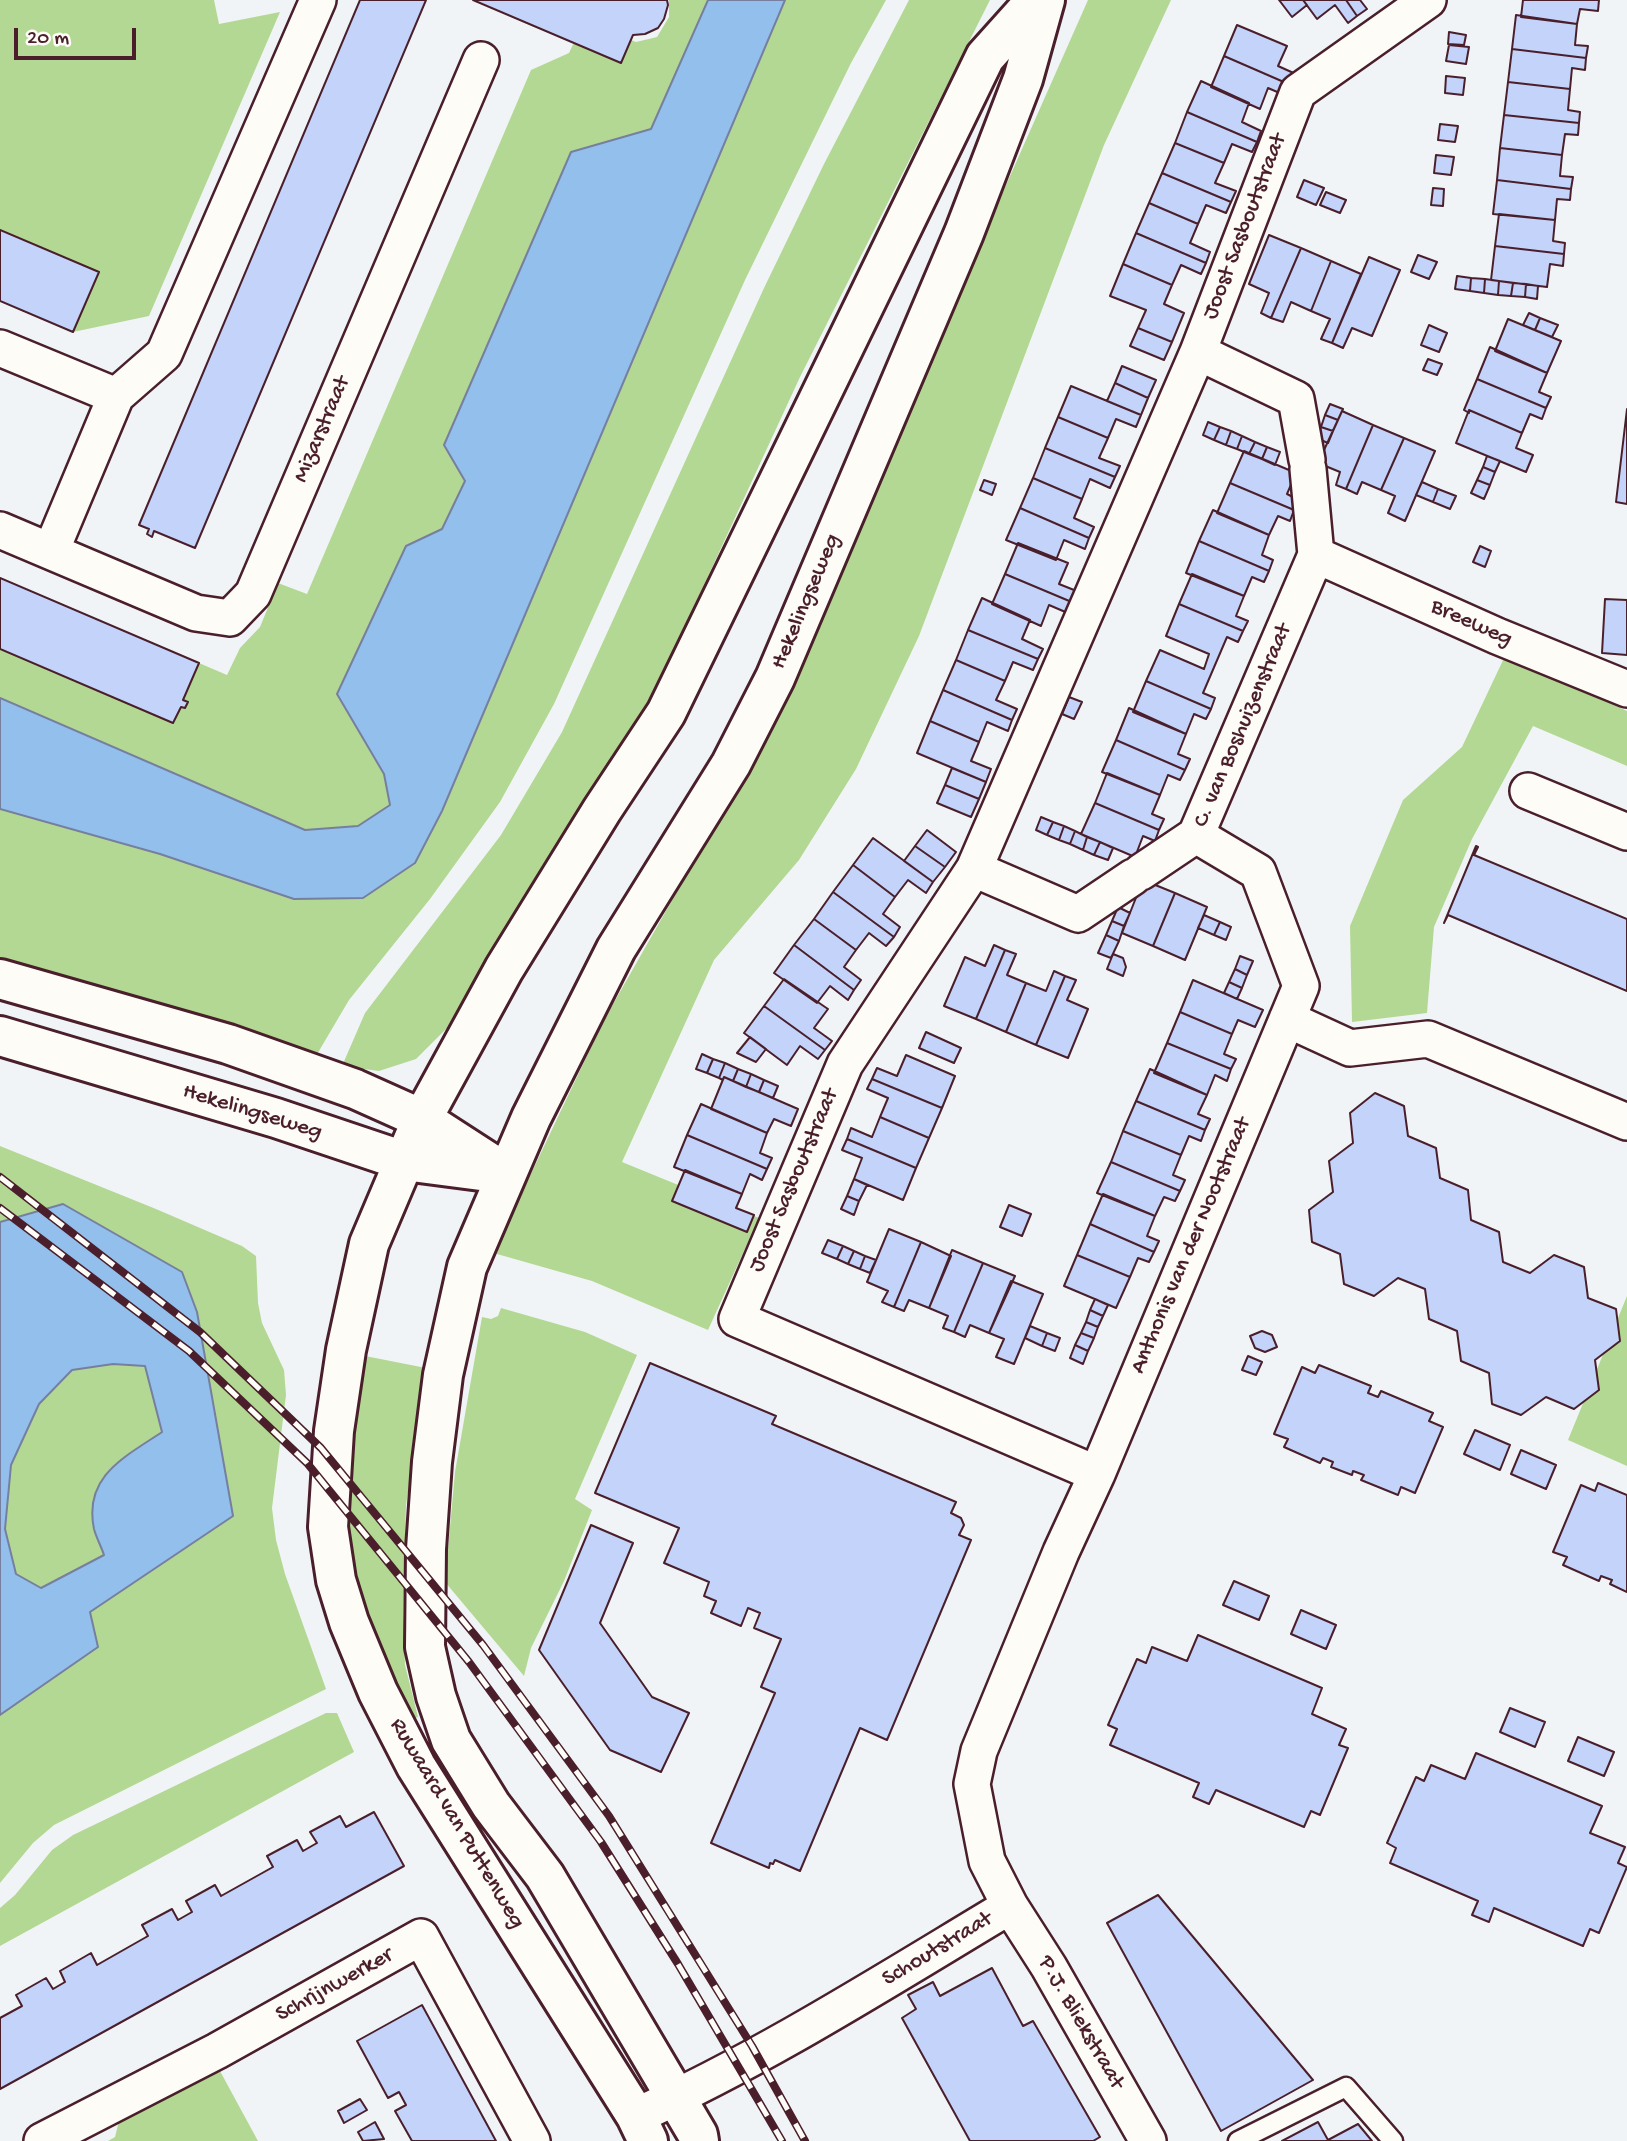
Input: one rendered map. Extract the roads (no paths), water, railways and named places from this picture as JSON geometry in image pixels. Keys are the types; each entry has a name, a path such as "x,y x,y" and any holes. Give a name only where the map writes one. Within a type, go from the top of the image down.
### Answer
{"street":[{"path":"51,551 116,396 164,354 318,0"},
{"path":"422,1119 504,969 602,810 666,713 985,57 1036,0"},
{"name":"Hekelingseweg","path":"0,1035 276,1118 404,1161 507,1174 556,1066 616,949 731,764 775,678 964,233 1023,79 1045,0"},
{"name":"Joost Sasboutstraat","path":"1097,1474 737,1319 845,1064 974,869 1198,352 1298,92 1428,0"},
{"name":"Mizarstraat","path":"0,530 196,613 230,618 253,594 481,60"},
{"path":"0,348 116,396"},
{"path":"1198,352 1296,399 1308,465 1316,555"},
{"name":"Breeweg","path":"1316,555 1497,636 1627,689"},
{"name":"C. van Boshuizenstraat","path":"1301,986 1258,872 1196,835 1316,555"},
{"path":"1528,791 1627,832"},
{"path":"974,869 1078,915 1196,835"},
{"path":"0,979 228,1044 355,1089 422,1119 507,1174"},
{"name":"Anthonis van der Nootstraat","path":"1081,1506 1097,1474 1301,986"},
{"path":"1287,1019 1350,1048 1428,1039 1627,1122"},
{"name":"Ruwaard van Puttenweg","path":"422,1119 369,1244 346,1350 334,1431 328,1527 336,1580 349,1622 379,1692 416,1766 642,2129"},
{"name":"Ruwaard van Puttenweg","path":"507,1174 467,1267 443,1376 431,1474 426,1549 425,1647 436,1696 451,1740 491,1805 545,1876 698,2135 699,2141"},
{"name":"Schoutstraat","path":"642,2129 676,2098 825,2017 1010,1906 987,1861 972,1784 979,1751 1081,1506"},
{"name":"P.J. Bliekstraat","path":"1010,1906 1049,1966 1148,2141"},
{"name":"Schrijnwerker","path":"42,2141 217,2051 421,1937 532,2141"}],"lane":[{"path":"1238,2141 1346,2087 1393,2141"}],"water":[{"path":"708,0 785,0 442,811 415,863 363,898 294,899 160,854 0,809 0,698 305,830 358,826 390,805 384,774 337,694 406,546 442,529 465,481 444,445 571,152 651,129"},
{"path":"63,1204 182,1272 197,1312 233,1516 90,1612 98,1647 0,1715 0,1222","holes":["113,1364 145,1366 162,1432 121,1460 101,1482 92,1511 94,1529 104,1555 41,1588 16,1574 5,1529 11,1465 39,1404 72,1370"]}],"railway":[{"path":"0,1177 200,1332 321,1448 483,1645 609,1816 752,2046 805,2141"},
{"path":"0,1208 189,1351 307,1463 469,1662 601,1842 678,1964 782,2141"}]}
